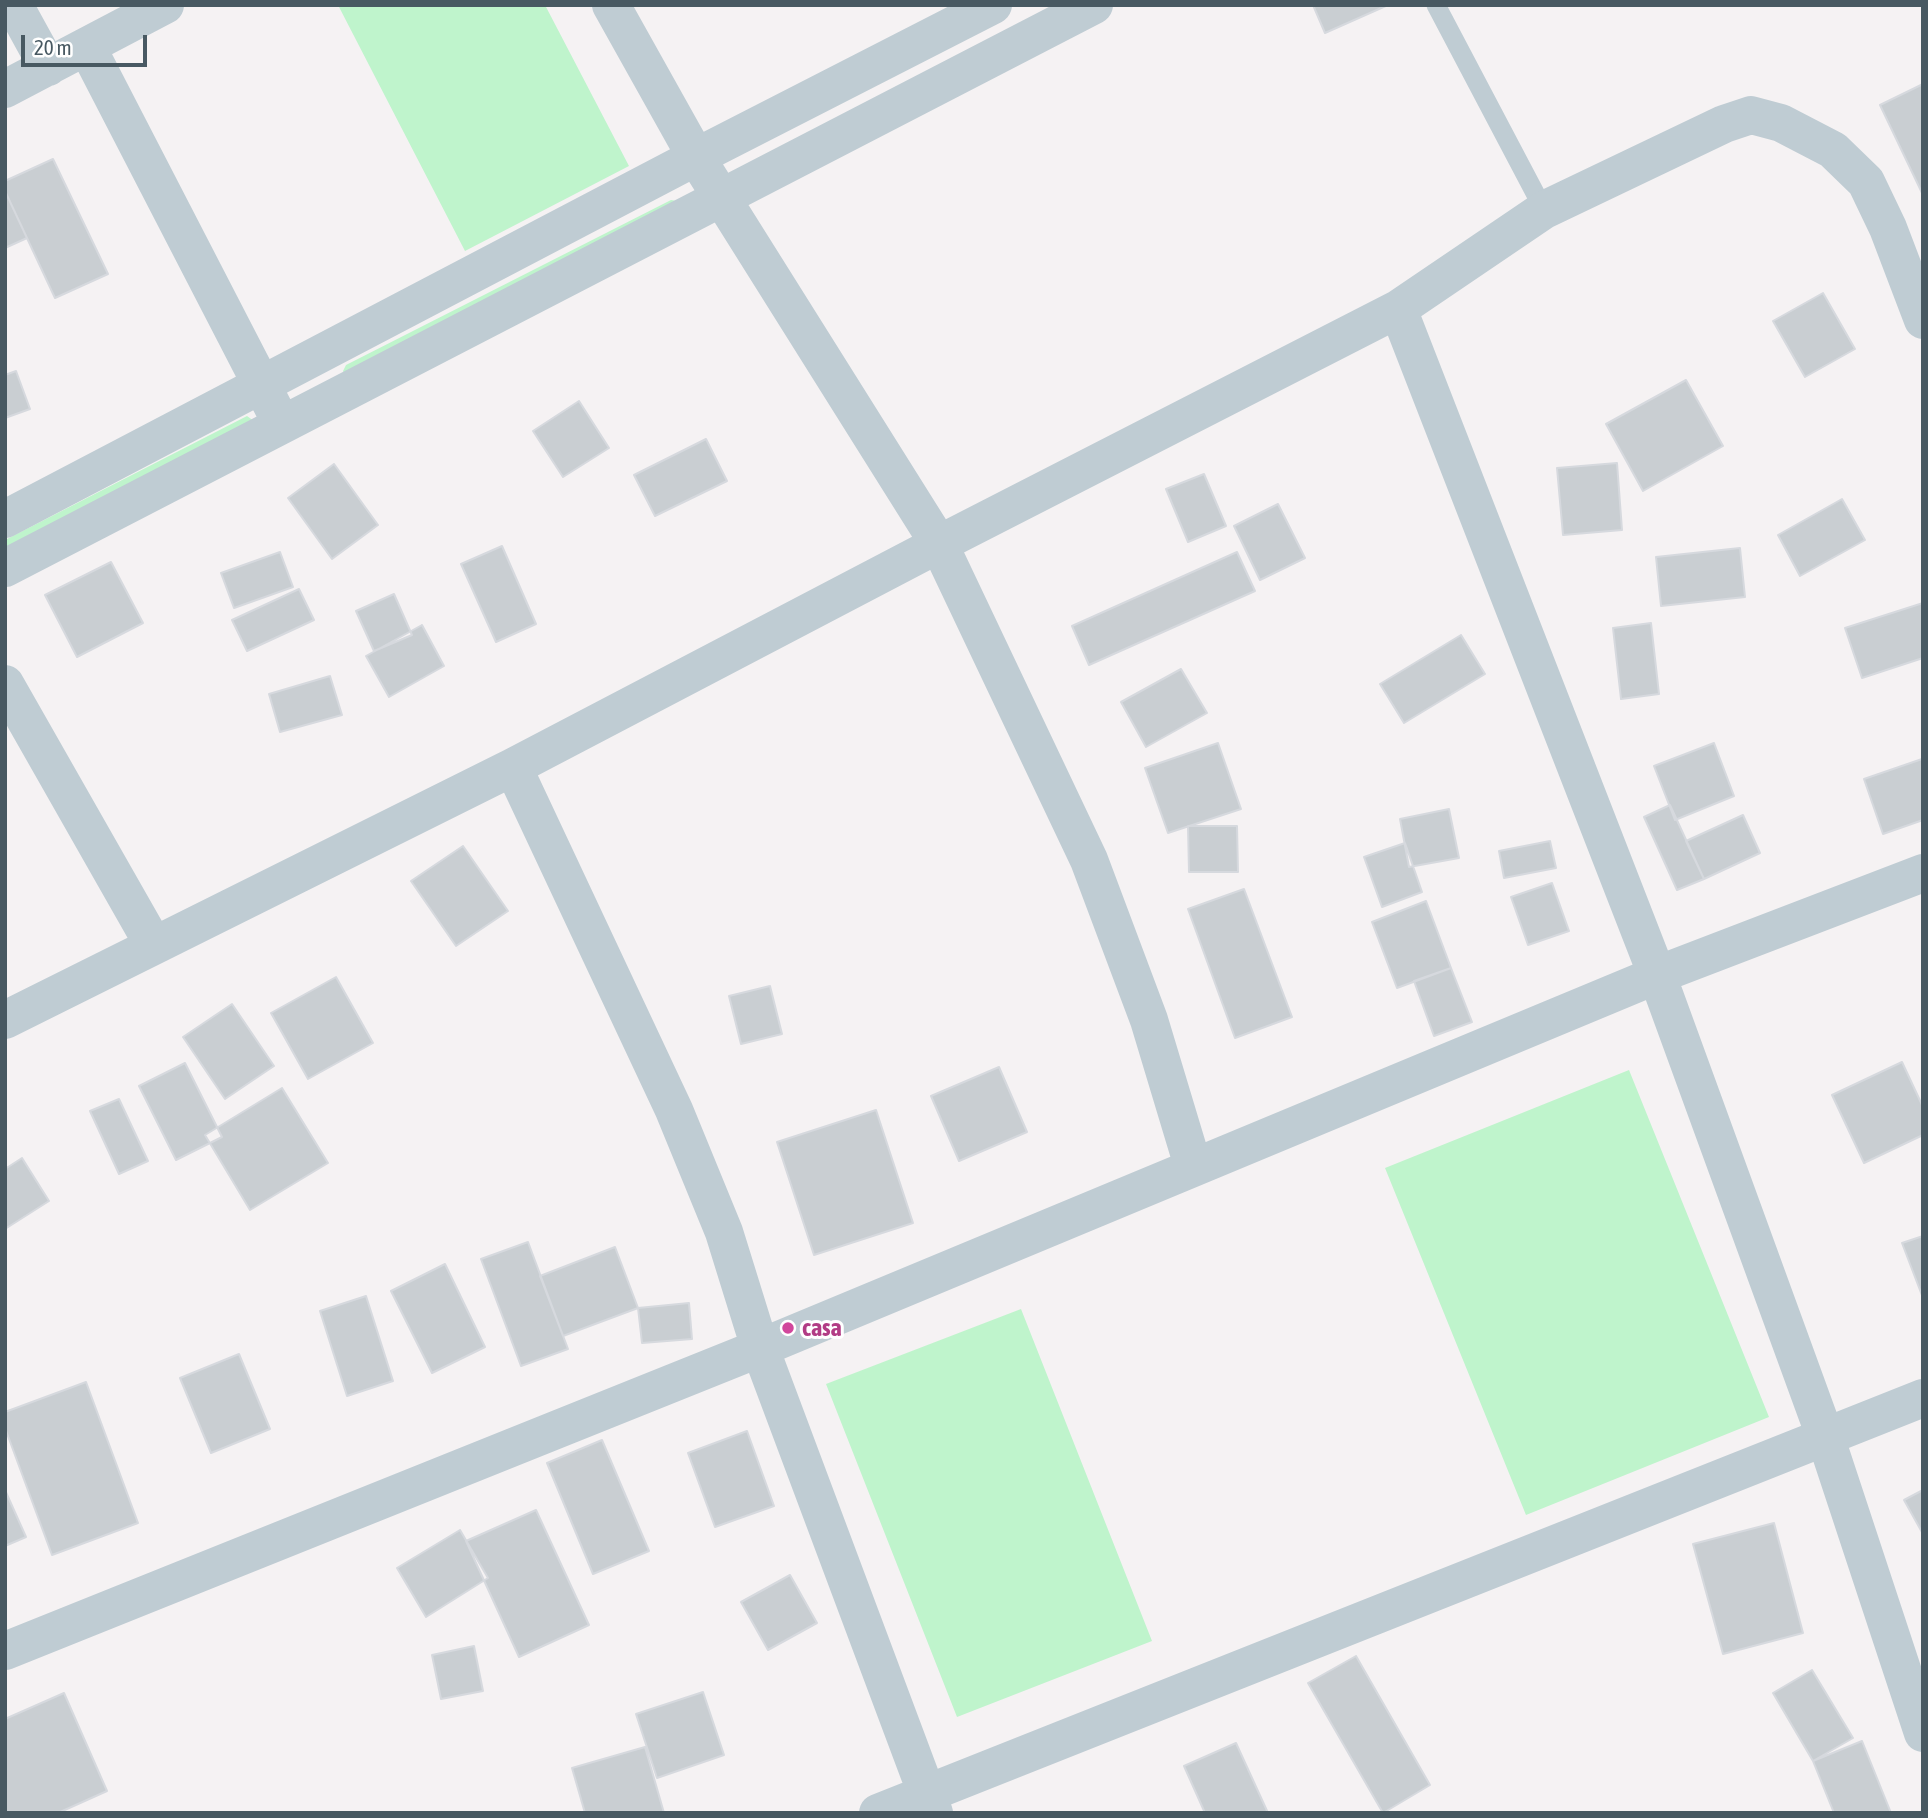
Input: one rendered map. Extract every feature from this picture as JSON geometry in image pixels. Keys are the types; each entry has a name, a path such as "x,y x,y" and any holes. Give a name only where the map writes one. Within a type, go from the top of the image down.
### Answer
{"street":[{"path":"14,5 48,67"},
{"path":"5,89 165,5"},
{"path":"611,5 696,157 939,544 1089,860 1149,1020 1193,1166"},
{"path":"5,519 696,157 993,5"},
{"path":"5,568 1094,5"},
{"path":"87,47 261,387 284,426"},
{"path":"5,1020 513,767 939,544 1398,309 1544,210 1724,124 1751,115 1781,123 1833,150 1867,182 1888,228 1923,320"},
{"path":"1398,309 1657,975 1825,1436 1923,1733"},
{"path":"5,684 153,944"},
{"path":"513,767 674,1110 724,1232 760,1348 931,1803"},
{"path":"5,1651 760,1348 1657,975 1923,873"},
{"path":"878,1813 931,1803 1923,1398"}],"lane":[{"path":"1436,5 1544,210"}],"green space":[{"path":"338,5 545,5 629,166 465,251"},
{"path":"671,200 677,201 345,375 343,371 346,365"},
{"path":"247,416 254,421 5,552 5,540"},
{"path":"1629,1070 1769,1417 1526,1515 1385,1168"},
{"path":"1021,1309 1152,1641 957,1717 826,1384"}],"building":[{"path":"1313,5 1388,5 1325,33"},
{"path":"1923,84 1923,195 1880,105"},
{"path":"53,159 108,274 55,298 5,191 5,181"},
{"path":"5,191 27,238 5,248"},
{"path":"1823,293 1855,349 1805,377 1773,321"},
{"path":"16,371 30,409 5,418 5,375"},
{"path":"1686,380 1723,446 1643,491 1606,424"},
{"path":"579,401 609,448 563,477 533,431"},
{"path":"706,439 727,481 655,516 634,475"},
{"path":"1617,463 1622,530 1563,535 1557,468"},
{"path":"334,464 378,525 332,559 288,498"},
{"path":"1204,474 1226,526 1188,542 1166,489"},
{"path":"1842,499 1865,540 1800,576 1778,535"},
{"path":"1278,504 1305,558 1260,580 1234,526"},
{"path":"502,546 536,624 496,642 461,564"},
{"path":"1740,548 1745,597 1661,606 1656,557"},
{"path":"280,552 293,587 234,608 221,573"},
{"path":"1237,552 1255,591 1089,665 1072,626"},
{"path":"111,562 143,623 77,657 45,595"},
{"path":"299,589 314,620 247,651 232,620"},
{"path":"394,594 412,635 374,651 356,611"},
{"path":"1923,603 1923,658 1862,678 1845,628"},
{"path":"1651,623 1659,694 1621,699 1613,628"},
{"path":"422,625 444,666 389,697 366,656"},
{"path":"1461,635 1485,674 1404,723 1380,684"},
{"path":"1181,669 1207,713 1146,747 1121,702"},
{"path":"330,676 342,715 280,732 269,694"},
{"path":"1218,743 1241,809 1168,833 1145,768"},
{"path":"1714,743 1734,796 1675,820 1654,766"},
{"path":"1922,759 1923,820 1883,834 1864,779"},
{"path":"1670,805 1704,879 1677,890 1644,817"},
{"path":"1449,809 1459,858 1409,867 1400,819"},
{"path":"1743,815 1760,853 1704,879 1686,841"},
{"path":"1188,826 1237,826 1238,872 1189,872"},
{"path":"1550,841 1556,868 1504,878 1499,851"},
{"path":"1405,843 1422,892 1382,907 1364,857"},
{"path":"463,846 508,911 456,946 411,881"},
{"path":"1552,883 1569,931 1528,945 1511,897"},
{"path":"1244,889 1292,1017 1235,1038 1188,909"},
{"path":"1426,901 1451,968 1397,988 1372,922"},
{"path":"1451,968 1472,1022 1434,1036 1414,981"},
{"path":"336,977 373,1043 308,1079 271,1013"},
{"path":"770,986 782,1034 741,1044 729,996"},
{"path":"232,1004 274,1066 225,1099 183,1037"},
{"path":"1902,1062 1923,1107 1923,1135 1864,1163 1832,1095"},
{"path":"185,1063 222,1137 176,1160 139,1086"},
{"path":"999,1067 1027,1132 959,1161 931,1096"},
{"path":"282,1088 328,1163 250,1210 205,1135"},
{"path":"119,1099 148,1161 119,1174 90,1111"},
{"path":"876,1110 913,1223 814,1255 777,1142"},
{"path":"22,1158 49,1201 5,1229 5,1169"},
{"path":"1923,1236 1923,1298 1902,1243"},
{"path":"528,1242 568,1349 521,1366 481,1259"},
{"path":"615,1247 638,1308 563,1336 540,1276"},
{"path":"445,1264 485,1347 432,1373 391,1291"},
{"path":"366,1296 393,1381 347,1396 320,1311"},
{"path":"689,1303 692,1339 642,1343 638,1308"},
{"path":"239,1354 270,1429 211,1453 180,1378"},
{"path":"86,1382 138,1523 52,1555 5,1428 5,1412"},
{"path":"747,1431 774,1506 715,1527 688,1453"},
{"path":"602,1440 649,1551 593,1574 547,1463"},
{"path":"5,1490 26,1537 5,1546"},
{"path":"1923,1490 1923,1534 1904,1500"},
{"path":"536,1510 589,1625 519,1657 466,1541"},
{"path":"1774,1523 1803,1633 1723,1654 1693,1544"},
{"path":"460,1530 488,1578 426,1617 397,1568"},
{"path":"790,1575 817,1623 768,1650 741,1602"},
{"path":"474,1646 483,1691 441,1699 432,1655"},
{"path":"1356,1656 1430,1785 1383,1813 1308,1683"},
{"path":"1812,1670 1853,1738 1813,1761 1773,1693"},
{"path":"703,1692 724,1755 657,1778 636,1714"},
{"path":"64,1693 107,1791 58,1813 6,1813 5,1719"},
{"path":"1862,1741 1891,1813 1834,1813 1813,1761"},
{"path":"1236,1743 1268,1813 1205,1813 1184,1766"},
{"path":"645,1747 664,1813 585,1813 572,1768"}],"place":[{"name":"casa","path":"788,1328"}]}
